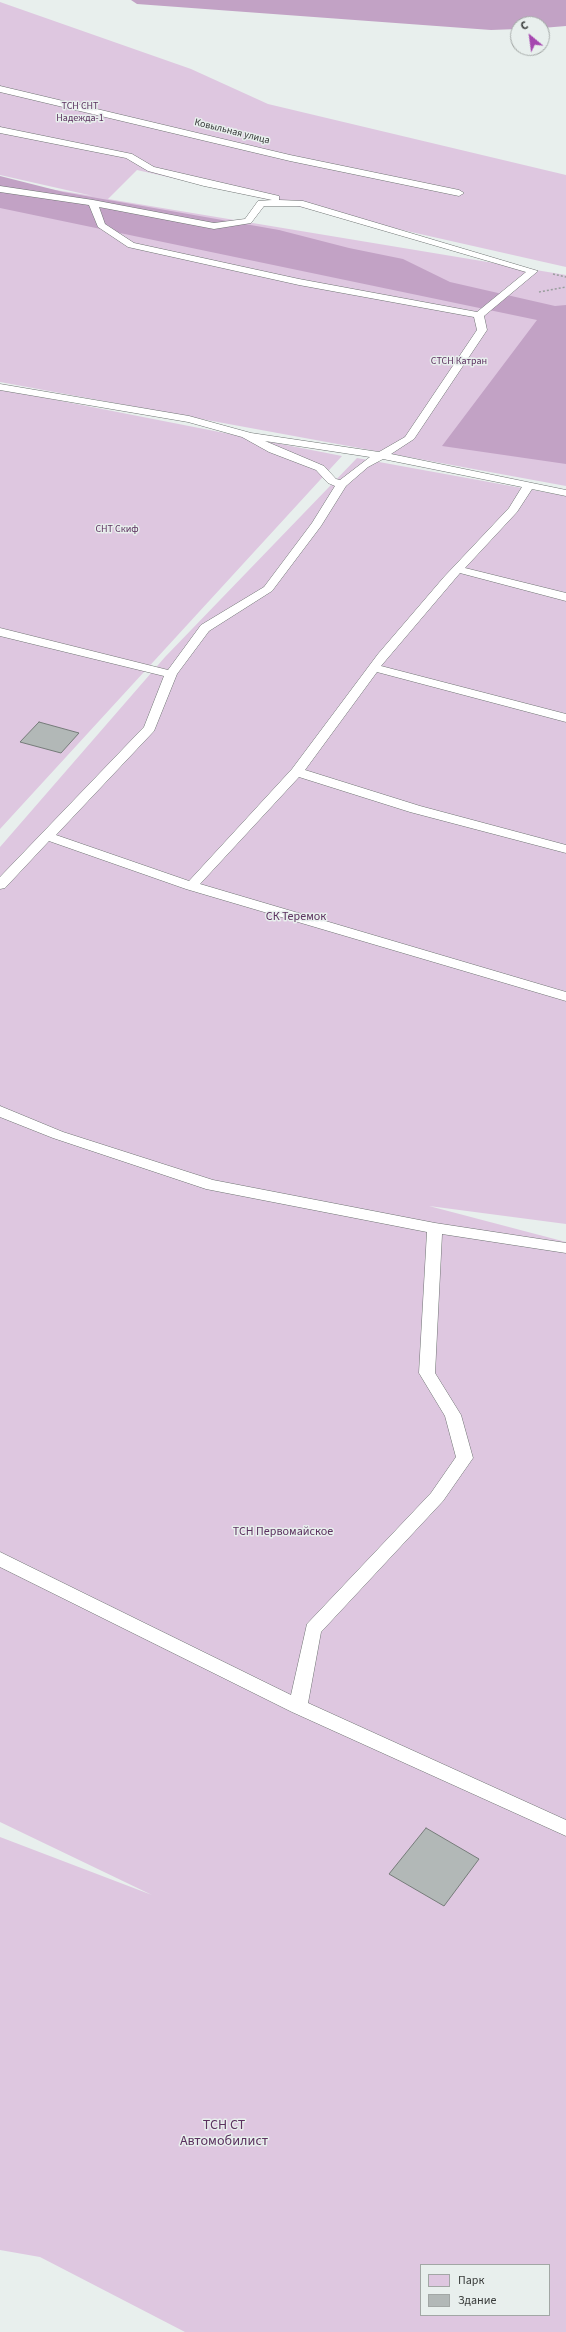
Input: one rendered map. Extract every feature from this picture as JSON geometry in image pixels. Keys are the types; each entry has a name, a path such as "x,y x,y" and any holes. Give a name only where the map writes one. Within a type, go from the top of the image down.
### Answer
{"lane":[{"name":"Ковыльная улица","path":"0,89 290,158 459,193"},
{"path":"0,130 129,156 151,169 204,183 300,203 534,271 479,315 299,282 131,245 101,225 93,203"},
{"path":"0,189 93,203 214,226 248,221 261,203 300,203"},
{"path":"0,885 150,728 171,674 205,628 268,589 317,524 342,484 364,465 409,439 482,330 479,315"},
{"path":"0,387 189,419 246,435 380,455 566,493"},
{"path":"246,435 273,450 320,468 332,481 342,484"},
{"path":"191,886 297,772 374,668 457,569 513,510 529,486"},
{"path":"457,569 566,597"},
{"path":"0,632 171,674"},
{"path":"374,668 566,718"},
{"path":"297,772 415,808 566,849"},
{"path":"47,836 191,886 566,997"},
{"path":"0,1111 58,1135 211,1185 435,1228 566,1248"},
{"path":"298,1707 312,1629 437,1497 465,1458 453,1415 427,1373 435,1228"},
{"path":"0,1559 298,1707 566,1828"}],"green space":[{"name":"СТСН Катран","path":"0,2 191,69 268,104 566,175 566,267 137,170 108,199 566,275 566,486 0,382 0,181 93,196 0,175"},
{"name":"СНТ Скиф","path":"0,389 342,456 0,829"},
{"path":"357,458 566,496 566,1224 429,1206 566,1242 566,2332 185,2332 40,2257 0,2250 0,1837 152,1895 0,1822 0,847 165,657"}],"shaded area":[{"path":"131,0 566,0 566,26 550,27 550,16 510,16 510,29 491,30 137,4"},
{"path":"0,176 63,192 279,230 349,248 403,259 450,282 555,306 566,305 566,464 442,446 537,320 0,208"}],"building":[{"path":"39,722 79,733 61,753 20,742"},
{"path":"426,1828 479,1859 444,1906 389,1874"}],"park label":[{"name":"ТСН СНТ Надежда-1","path":"80,112"},
{"name":"СК Теремок","path":"296,917"},
{"name":"ТСН Первомайское","path":"283,1532"},
{"name":"ТСН СТ Автомобилист","path":"224,2134"}]}
